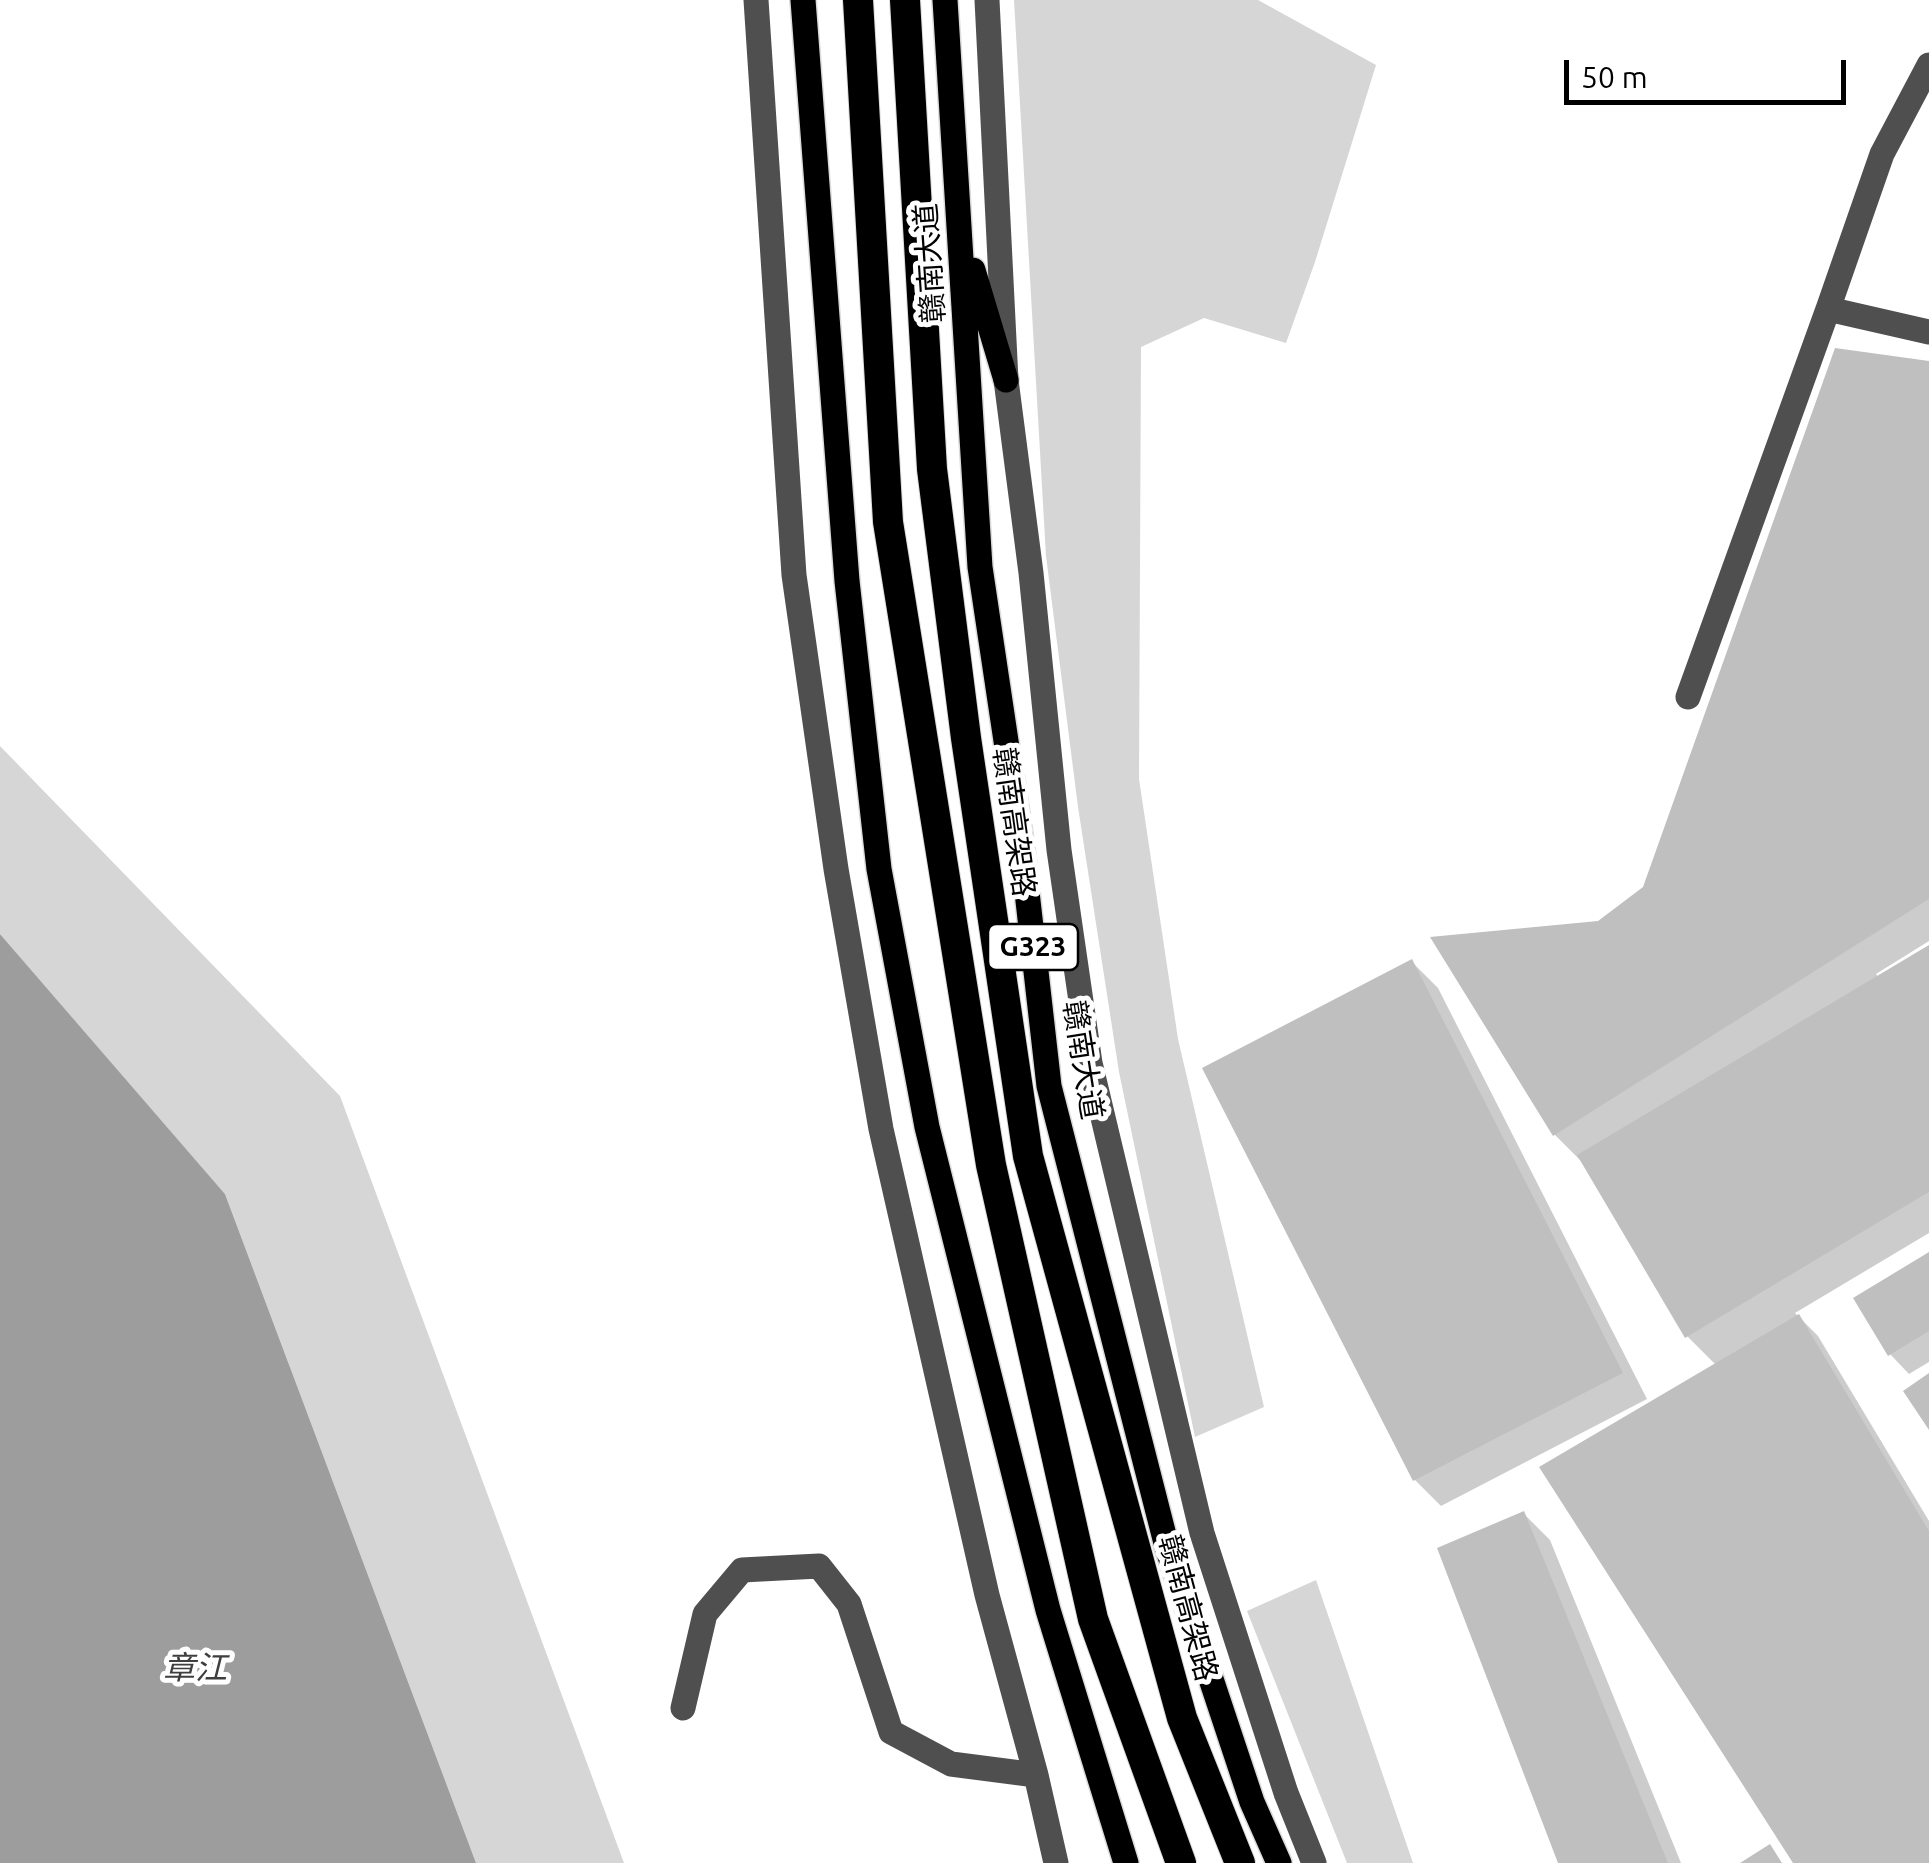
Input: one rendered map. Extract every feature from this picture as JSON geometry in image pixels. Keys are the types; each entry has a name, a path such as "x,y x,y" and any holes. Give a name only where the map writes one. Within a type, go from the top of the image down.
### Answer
{"highway":[{"path":"858,0 888,522 991,1165 1092,1619 1181,1863"},
{"name":"赣南高架路","path":"905,0 932,469 966,738 1028,1156 1182,1718 1240,1863"}],"main road":[{"path":"803,0 848,581 879,869 936,1165 1048,1610 1126,1863"},
{"name":"赣南大道","path":"944,0 980,567 1022,848 1049,1086 1167,1546 1252,1802 1278,1863"},
{"path":"960,230 1006,380"}],"street":[{"path":"756,0 794,575 836,869 880,1129 987,1595 1056,1863"},
{"path":"987,0 1006,380 1031,573 1059,850 1090,1062 1202,1533 1286,1794 1314,1863"},
{"path":"1688,698 1882,154 1929,65"},
{"path":"1828,309 1929,332"},
{"path":"684,1708 705,1614 742,1570 818,1566 849,1604 891,1732 950,1764 1036,1775"}],"shaded area":[{"path":"1014,0 1258,0 1376,65 1286,343 1204,318 1141,347 1139,779 1178,1039 1264,1407 1195,1437 1119,1072 1078,807 1046,556"},
{"path":"0,746 340,1096 624,1863 476,1863 225,1194 0,934"},
{"path":"1316,1580 1413,1863 1347,1863 1247,1611"}],"water":[{"name":"章江","path":"0,934 225,1194 476,1863 0,1863"}],"building":[{"path":"1835,348 1929,361 1929,899 1553,1136 1430,937 1598,921 1643,887"},
{"path":"1929,945 1929,1192 1685,1338 1577,1155"},
{"path":"1412,959 1623,1373 1413,1481 1202,1068"},
{"path":"1929,1252 1929,1331 1888,1356 1853,1298"},
{"path":"1799,1314 1929,1531 1929,1863 1793,1863 1539,1467"},
{"path":"1929,1373 1929,1430 1903,1391"},
{"path":"1524,1511 1668,1863 1558,1863 1437,1548"},
{"path":"1770,1844 1782,1863 1740,1863"}]}
